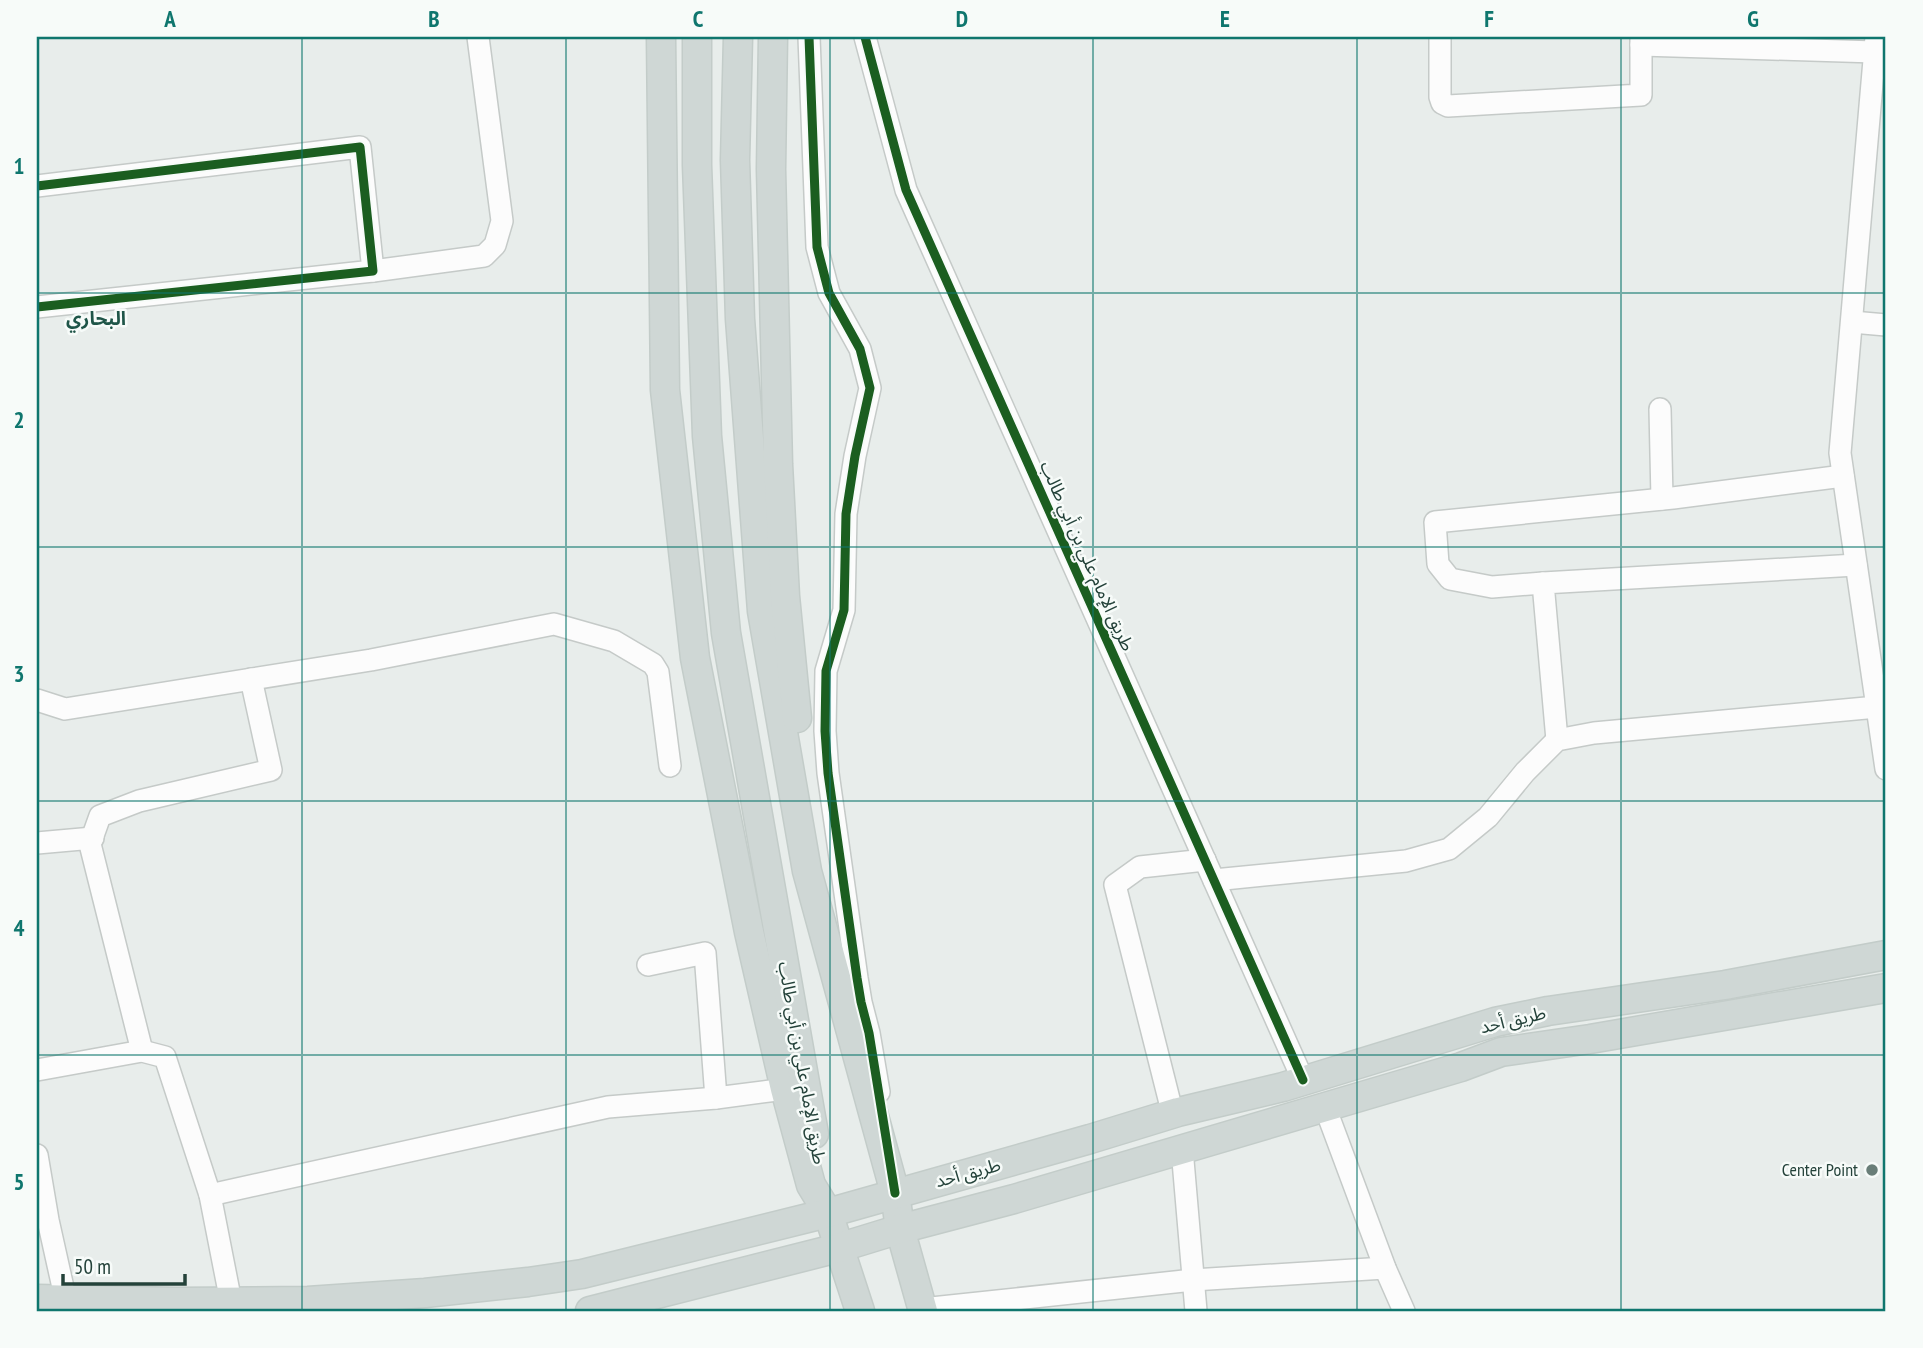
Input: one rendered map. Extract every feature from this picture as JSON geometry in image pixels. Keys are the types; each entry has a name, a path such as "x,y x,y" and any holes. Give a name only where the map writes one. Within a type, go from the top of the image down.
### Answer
{"main road":[{"path":"661,37 665,390 695,657 749,932 785,1089 811,1185 828,1213 860,1311"},
{"name":"طريق الإمام علي بن أبي طالب","path":"696,37 697,165 707,436 726,633 828,1213"},
{"path":"738,37 735,160 740,319 762,611 807,871 895,1193 900,1229 923,1310"},
{"path":"779,39 771,169 778,464 785,596 802,766 807,871"},
{"name":"طريق أحد","path":"37,1299 308,1301 425,1293 582,1274 828,1213 1178,1112 1303,1080 1496,1022 1548,1011 1725,985 1886,955"},
{"name":"طريق أحد","path":"590,1311 838,1248 1014,1199 1501,1052 1886,988"}],"street":[{"path":"37,307 373,271 484,256 495,245 502,221 478,37"},
{"path":"809,37 817,247 829,293 860,349 870,388 846,514 844,610 826,671 825,731 828,773 857,978 869,1033 895,1193"},
{"name":"طريق الإمام علي بن أبي طالب","path":"865,37 906,190 1303,1080"},
{"path":"1440,37 1440,97 1442,103 1448,106 1641,95 1641,41 1876,44 1840,453 1886,769"},
{"path":"37,186 360,147 373,271"},
{"path":"1852,321 1886,325"},
{"path":"1660,409 1662,499"},
{"path":"1843,476 1662,499 1435,522 1438,564 1450,579 1492,587 1856,565"},
{"path":"1543,583 1557,740"},
{"path":"37,699 65,709 371,660 554,624 614,641 653,664 658,672 670,766"},
{"path":"142,1051 90,844 100,816 139,802 271,770 251,679"},
{"path":"1214,880 1406,860 1449,849 1488,817 1525,772 1557,740 1594,733 1877,707"},
{"path":"37,844 93,838"},
{"path":"1178,1112 1170,1104 1115,885 1140,867 1205,860"},
{"path":"648,965 705,953 716,1098"},
{"path":"37,1070 142,1051 165,1057 209,1195 231,1302"},
{"path":"209,1195 608,1107 785,1089"},
{"path":"1325,1107 1385,1268 1404,1311"},
{"path":"1182,1149 1196,1311"},
{"path":"37,1155 66,1301"},
{"path":"923,1310 1193,1280 1385,1268"}],"cycle path":[{"path":"809,37 817,247 829,293 860,349 870,388 846,514 844,610 826,671 825,731 828,773 857,978 869,1033 895,1193"},
{"path":"865,37 906,190 1303,1080"},
{"path":"37,186 360,147 373,271 37,307"}],"place":[{"name":"Center Point","path":"1872,1170"}],"district":[{"name":"البحاري","path":"96,318"}]}
